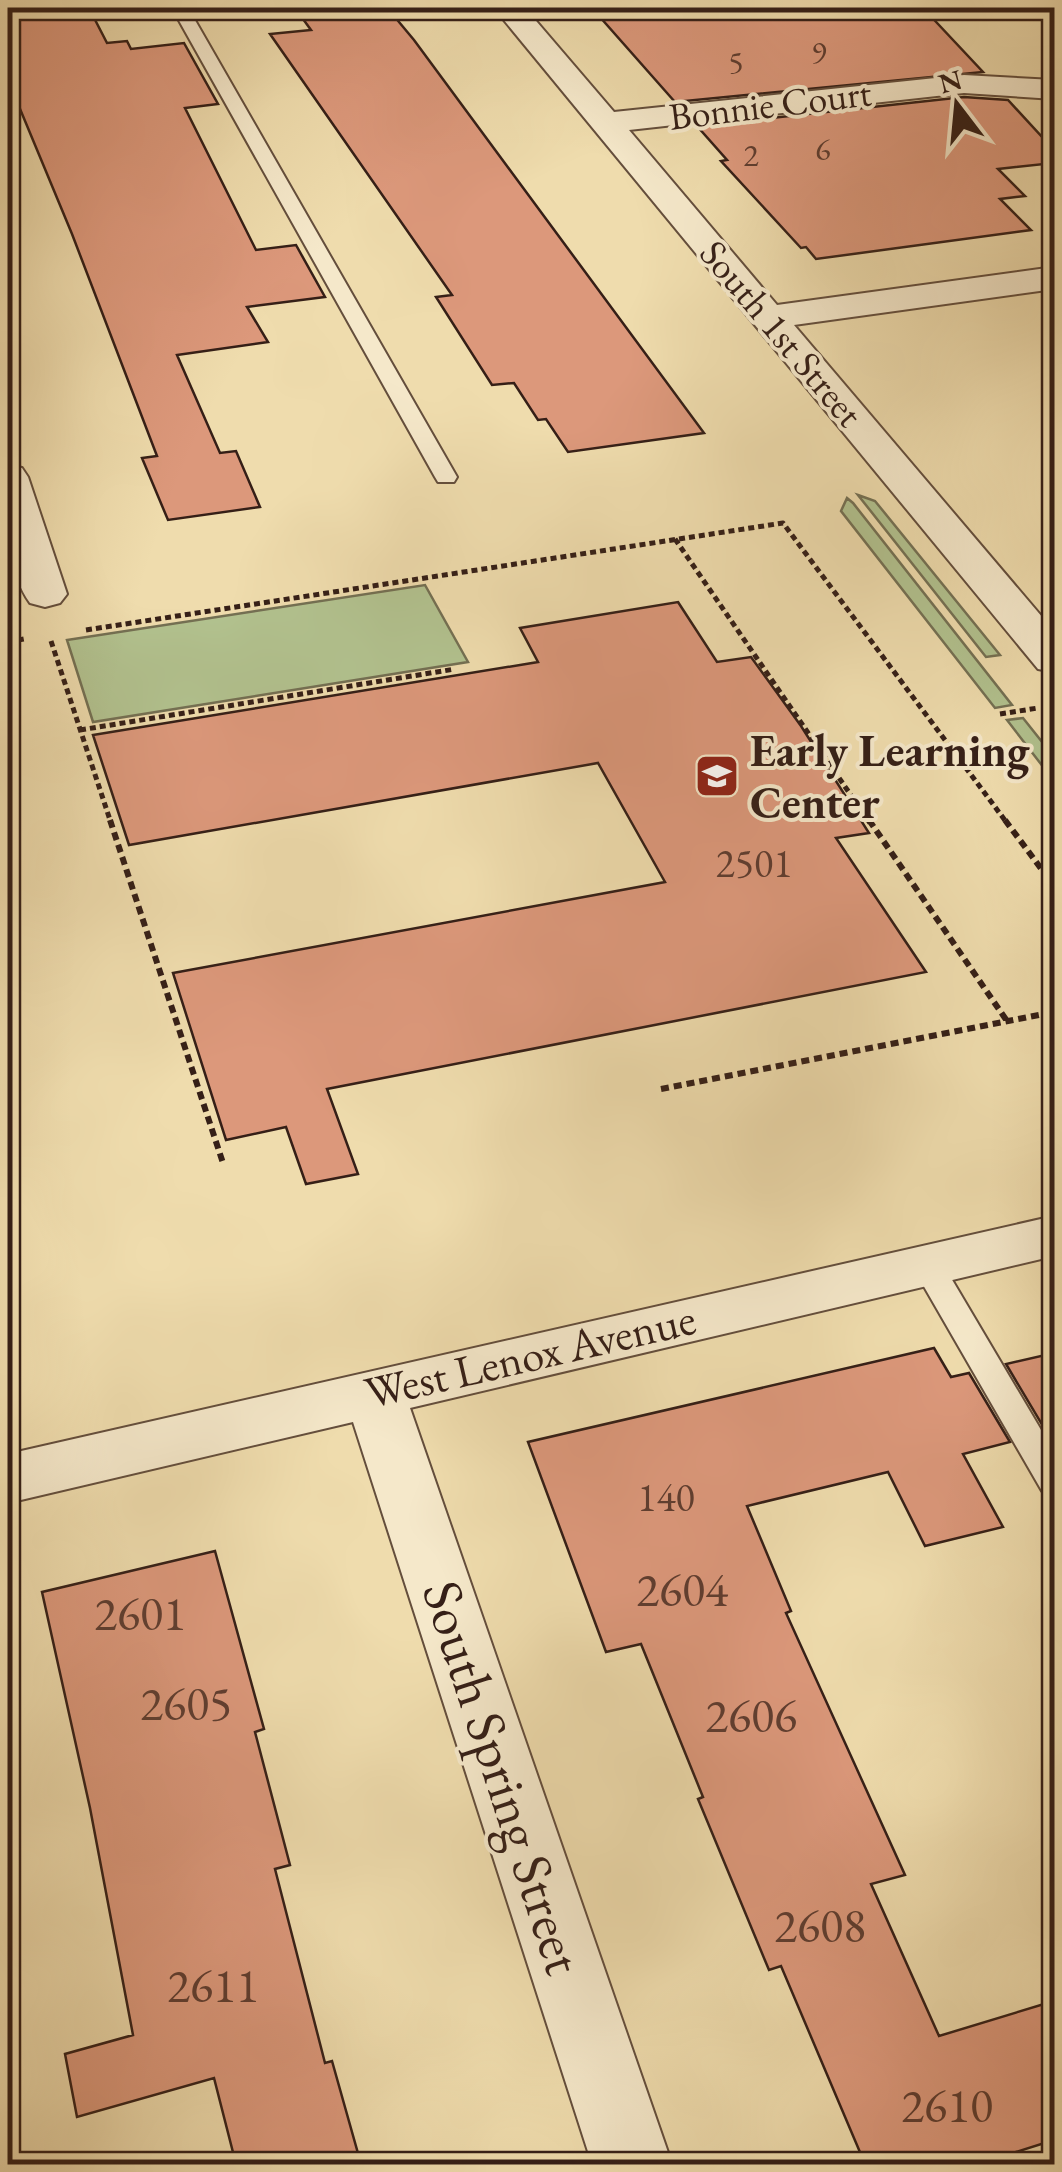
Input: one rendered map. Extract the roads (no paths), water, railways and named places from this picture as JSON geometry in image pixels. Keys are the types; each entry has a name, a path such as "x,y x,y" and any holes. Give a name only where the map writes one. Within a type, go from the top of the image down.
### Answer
{"street":[{"name":"South 1st Street","path":"509,8 1054,659"},
{"name":"Bonnie Court","path":"605,123 964,84 1054,89"},
{"path":"768,317 1054,278"},
{"path":"8,477 47,615"},
{"name":"West Lenox Avenue","path":"8,1480 1054,1236"},
{"name":"South Spring Street","path":"373,1392 632,2164"}],"lane":[{"path":"180,8 446,477"},
{"path":"927,1264 1054,1482"}],"place":[{"name":"Early Learning Center","path":"717,776"}]}
